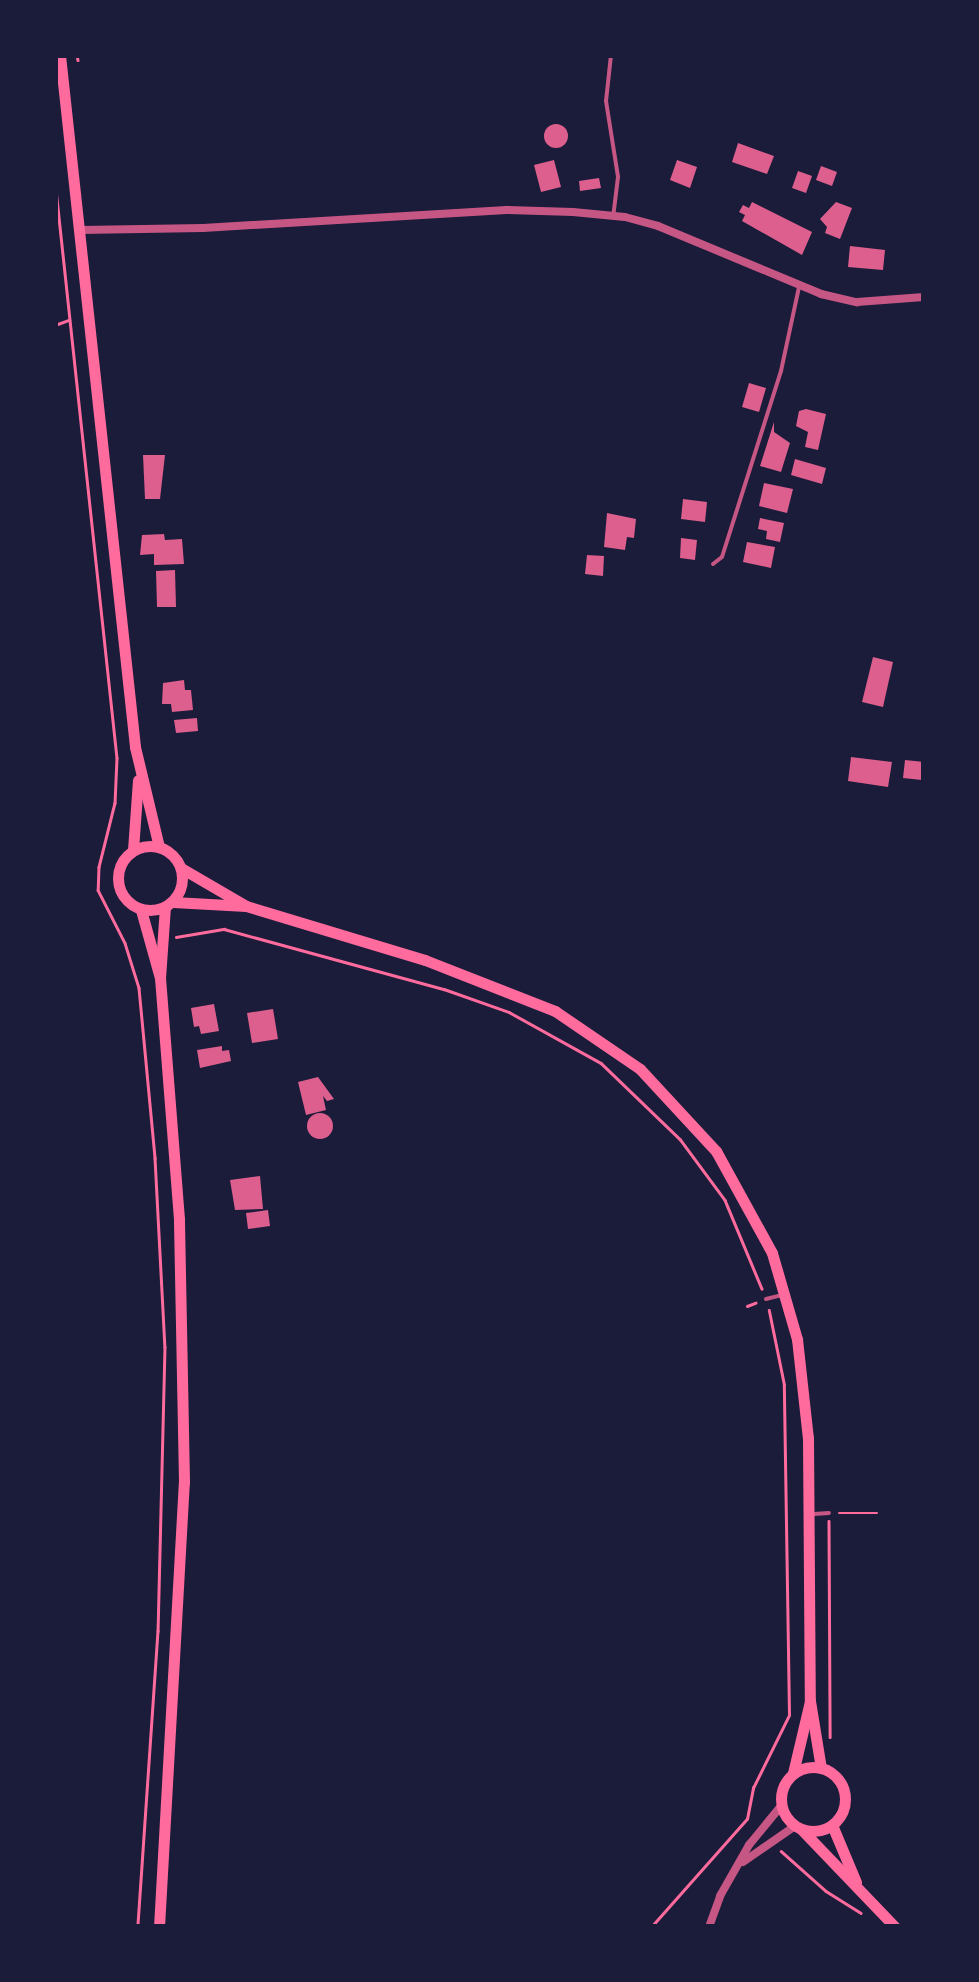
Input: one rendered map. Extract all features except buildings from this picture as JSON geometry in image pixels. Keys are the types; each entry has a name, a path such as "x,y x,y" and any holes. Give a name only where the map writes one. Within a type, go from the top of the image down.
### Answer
{"main road":[{"path":"60,55 139,777 160,847"},
{"path":"133,850 139,777"},
{"path":"246,906 169,904 142,910 127,902 117,880 123,860 133,850 160,847 173,855 181,868 246,906 492,983 555,1012 611,1046 668,1094 716,1151 758,1219 786,1293 804,1385 810,1701 822,1768"},
{"path":"160,978 169,904 181,887 181,868"},
{"path":"142,910 160,978 180,1218 184,1482 159,1927"},
{"path":"810,1701 793,1773 783,1784 781,1806 893,1925"},
{"path":"793,1773 822,1768 838,1778 845,1794 844,1810 832,1825 816,1832 798,1828"},
{"path":"832,1825 857,1886"}],"street":[{"path":"81,230 204,228 506,210 613,216 686,236 799,287 857,302 924,296"},
{"path":"709,1927 720,1896 750,1845 781,1806"},
{"path":"742,1862 798,1828"}],"lane":[{"path":"611,55 606,102 618,178 613,216"},
{"path":"713,564 722,557 781,372 799,287"},
{"path":"766,1299 786,1293"},
{"path":"809,1514 829,1514"}],"path":[{"path":"55,180 117,758 115,802 99,867 98,890 127,942 138,988 148,1062 165,1347 158,1631 138,1927"},
{"path":"55,326 70,320"},
{"path":"172,937 224,929 509,1012 601,1064 680,1138 725,1200 766,1299 784,1385 789,1715 753,1788 748,1819 652,1927"},
{"path":"829,1738 829,1514 877,1513"},
{"path":"772,1842 810,1878 860,1912"}]}
